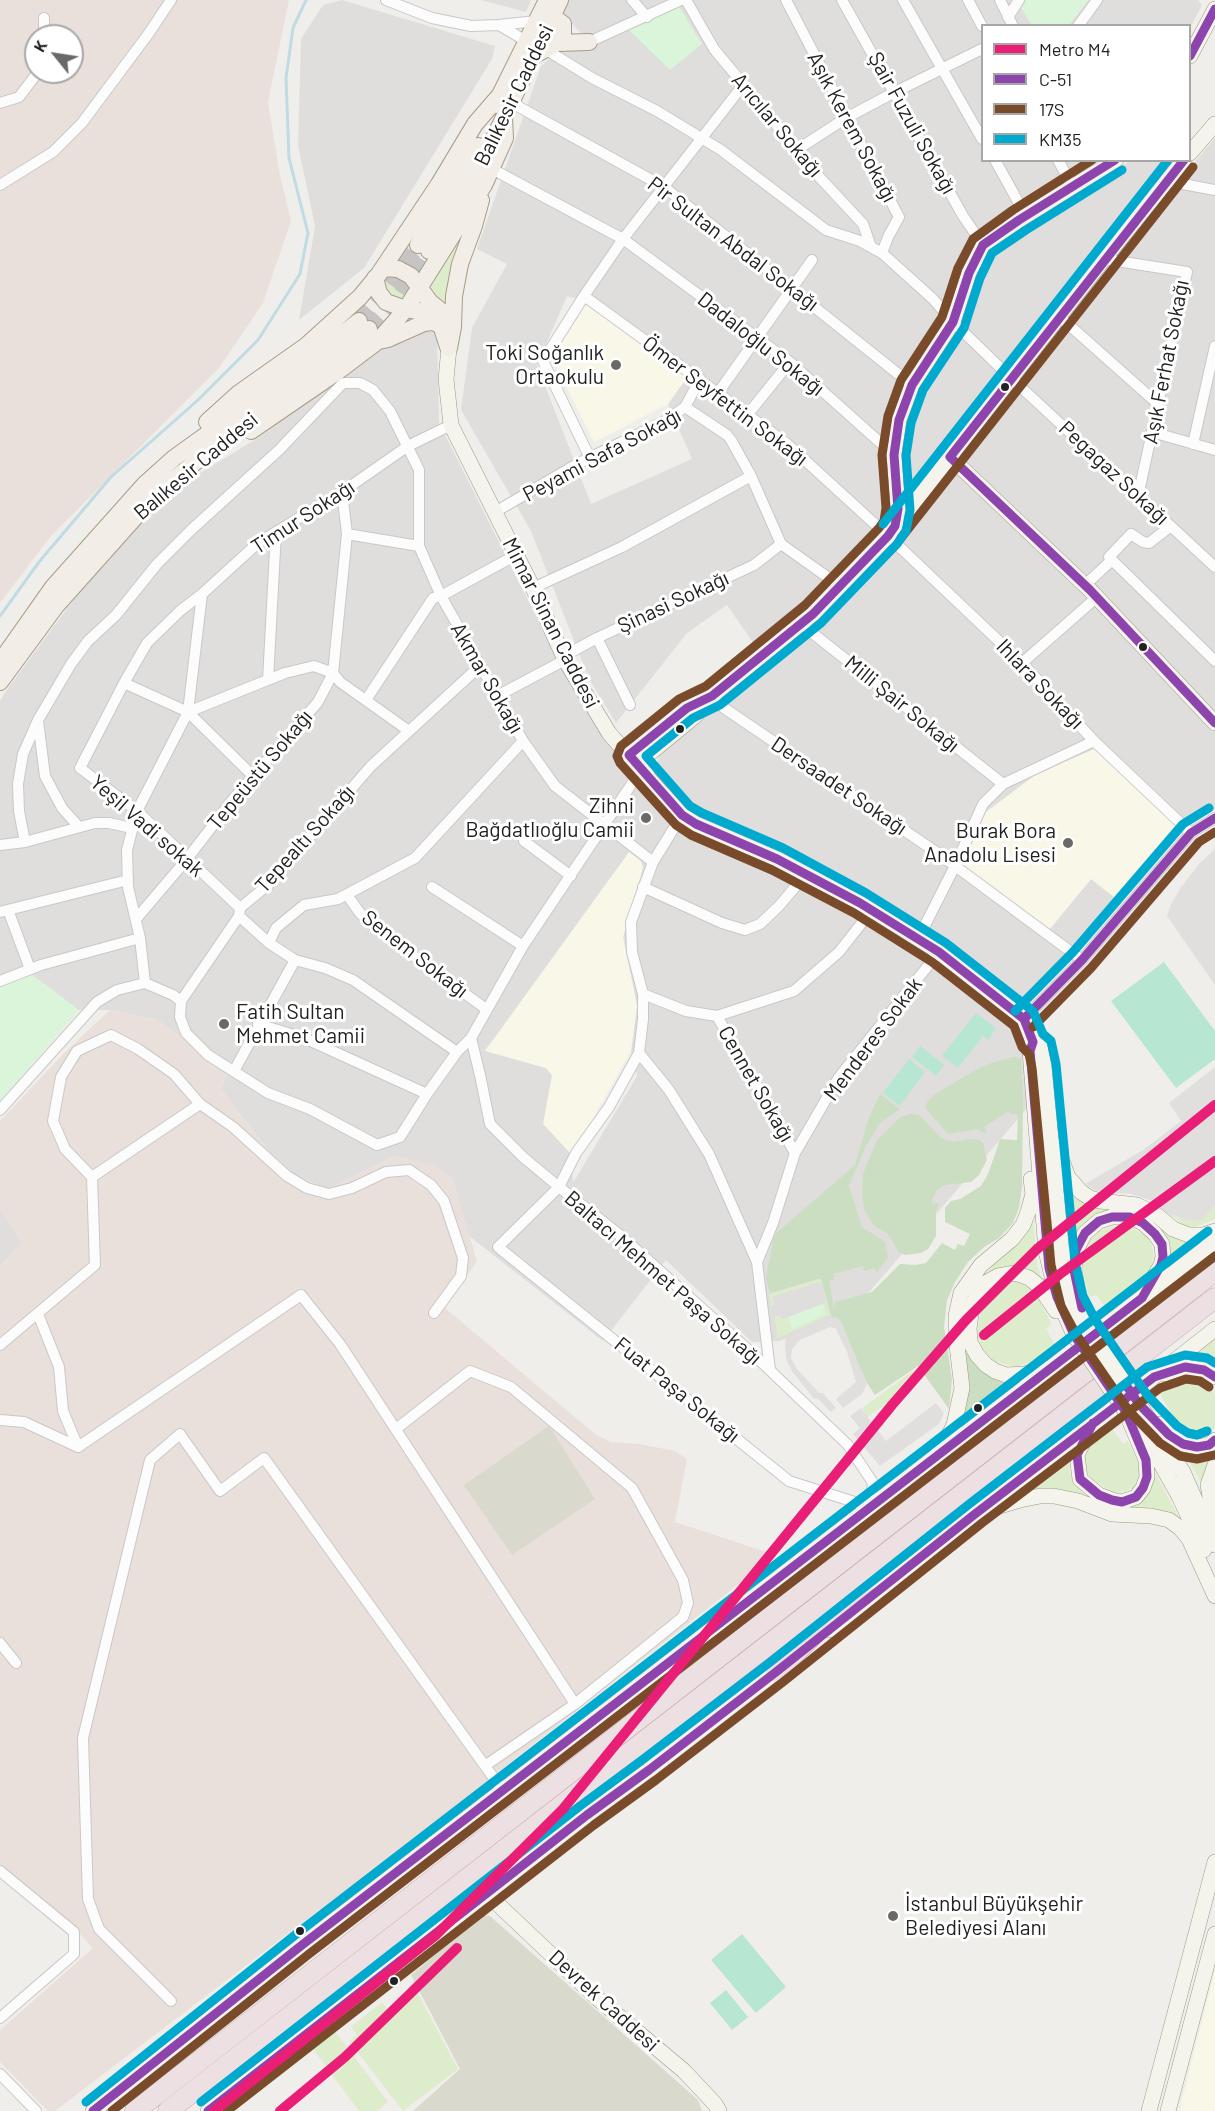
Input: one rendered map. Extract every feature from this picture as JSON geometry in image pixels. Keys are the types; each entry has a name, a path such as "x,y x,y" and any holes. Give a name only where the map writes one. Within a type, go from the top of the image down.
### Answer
{"highway":[{"path":"135,2111 1215,1271"},
{"path":"168,2111 1215,1298"},
{"path":"776,1672 838,1609 971,1488"}],"main road":[{"path":"549,9 571,31 589,42"},
{"path":"541,47 563,34 549,9"},
{"name":"Balıkesir Caddesi","path":"505,99 504,118 466,190 423,248 505,99 541,47 549,9"},
{"path":"1191,54 1215,9"},
{"path":"541,47 589,42"},
{"path":"178,464 196,432 239,393 307,345 341,316 379,273 439,184 475,124 505,99"},
{"path":"369,330 406,309 420,288 492,169 505,138 504,118"},
{"path":"1191,152 1215,124"},
{"path":"891,531 898,509 894,455 899,420 912,386 953,322 969,273 983,245 1113,162"},
{"path":"644,773 644,758 694,717 712,696 813,614 891,531 1182,162"},
{"path":"447,326 460,264 474,226 484,185"},
{"path":"379,273 398,269 416,280 436,308 448,317 449,348"},
{"path":"379,273 377,288 382,299 393,305 424,312 447,326"},
{"path":"369,330 388,339 424,323 432,322 447,326"},
{"name":"Balıkesir Caddesi","path":"0,662 53,587 137,493 178,464 237,428 320,369 369,330"},
{"name":"Mimar Sinan Caddesi","path":"449,348 446,379 451,425 533,588 566,660 606,728 644,773 682,815 696,824 777,859 872,910 939,952 1024,1019"},
{"path":"950,457 1084,585 1215,723"},
{"name":"Balıkesir Caddesi","path":"0,682 56,606 155,495 178,464"},
{"path":"897,479 903,486 915,489 928,484"},
{"path":"630,755 687,708 712,696"},
{"path":"1024,1019 1033,1042 1040,1046 1061,1158 1068,1177 1081,1192 1100,1201 1137,1205 1158,1216 1173,1229 1189,1235 1203,1235 1215,1231"},
{"path":"1033,1042 1030,1051 1046,1251 1057,1297 1132,1408 1183,1472 1215,1545"},
{"path":"1044,1066 1063,1264 1080,1331"},
{"path":"924,1466 947,1438 960,1405 963,1388 956,1337 956,1316 961,1293 981,1264 1012,1239 1023,1225 1028,1212 1033,1194 1031,1177 1034,1095"},
{"path":"1080,1331 1074,1270 1076,1250 1085,1233 1099,1221 1112,1217 1130,1217 1143,1223 1162,1244 1161,1265 1142,1298"},
{"path":"93,2111 302,1945 1215,1241"},
{"path":"1058,1363 1036,1372 1015,1375 1006,1375 986,1365 970,1342 969,1328 977,1294 987,1282 998,1276 1015,1273 1029,1278 1080,1331"},
{"path":"208,2111 1215,1329"},
{"path":"1154,1377 1185,1367 1204,1370 1215,1377"},
{"path":"1093,1423 1077,1455 1080,1479 1099,1495 1122,1502 1136,1497 1143,1488 1147,1470 1132,1408"},
{"path":"1132,1408 1183,1444 1197,1447 1209,1445 1215,1440"},
{"path":"1132,1408 1190,1516 1215,1584"},
{"path":"1215,1465 1208,1485 1215,1524"},
{"path":"975,1514 1020,1500 1054,1496 1078,1501 1112,1514 1150,1516 1169,1520 1189,1539 1215,1596"},
{"path":"1149,2111 1215,1862"},
{"name":"Devrek Caddesi","path":"486,1893 597,1998 684,2071 719,2111"},
{"path":"1168,2111 1215,1934"}],"street":[{"path":"0,185 53,152 74,131 124,67 171,0"},
{"path":"386,0 432,18 471,26 499,25 549,9"},
{"path":"632,0 647,17"},
{"path":"589,42 681,0"},
{"name":"Arıcılar Sokağı","path":"686,0 714,50 744,84 795,150 863,224 872,247"},
{"name":"Aşık Kerem Sokağı","path":"786,0 899,217 882,253"},
{"name":"Şair Fuzuli Sokağı","path":"842,0 963,216 983,245"},
{"path":"903,0 981,137"},
{"path":"968,0 981,24"},
{"path":"1000,0 1010,21"},
{"path":"1010,21 1019,0"},
{"path":"1079,24 1096,0"},
{"path":"44,18 44,24"},
{"name":"Pegagaz Sokağı","path":"499,25 592,78 657,111 721,150 825,230 860,241 882,253 1215,567"},
{"path":"795,150 846,118 981,49"},
{"path":"0,103 19,96 30,84"},
{"path":"590,458 543,362 623,239 744,84"},
{"name":"Pir Sultan Abdal Sokağı","path":"505,99 664,187 912,386"},
{"path":"996,162 1026,216"},
{"path":"1059,162 1073,187"},
{"name":"Dadaloğlu Sokağı","path":"492,169 623,239 790,362 894,455"},
{"path":"1167,181 1215,190"},
{"name":"Aşık Ferhat Sokağı","path":"1104,259 1187,272 1138,496"},
{"path":"718,393 812,260"},
{"name":"Ömer Seyfettin Sokağı","path":"584,296 785,442 891,531"},
{"path":"1060,317 1158,404"},
{"path":"1193,444 1215,346"},
{"path":"748,414 790,362"},
{"path":"685,407 700,379"},
{"name":"Akmar Sokağı","path":"38,720 88,640 116,615 158,564 279,450 344,384 360,383 373,390 390,411 408,446 419,471 419,546 441,596 522,741 555,786 652,862"},
{"name":"Peyami Safa Sokağı","path":"495,512 590,458 667,420 685,407 727,435 751,476 781,544"},
{"name":"Timur Sokağı","path":"202,594 258,543 342,492 408,446 451,425"},
{"path":"1152,432 1215,450"},
{"path":"533,588 622,546 751,476"},
{"path":"333,674 347,534 342,492"},
{"path":"1171,526 1149,543 1131,534 1109,557 1215,661"},
{"name":"Ihlara Sokağı","path":"891,531 1022,663 1094,741 1191,832"},
{"path":"268,680 276,532"},
{"path":"347,534 419,546"},
{"path":"781,544 840,586"},
{"name":"Şinasi Sokağı","path":"498,696 566,660 573,651 597,638 754,565 781,544"},
{"path":"366,700 433,598 441,596 516,555"},
{"path":"1084,585 1112,560"},
{"path":"145,983 140,938 128,880 127,850 137,811 188,712 202,594"},
{"name":"Yeşil Vadi sokak","path":"202,594 181,610 147,644 80,768 137,811 269,943 295,960 325,968 353,980 458,1052"},
{"path":"1022,663 1096,598"},
{"name":"Milli Şair Sokağı","path":"801,624 1003,784"},
{"path":"597,638 630,705"},
{"path":"188,712 285,673 314,666 333,674 340,682 409,731"},
{"name":"Tepealtı Sokağı","path":"182,1001 240,912 268,884 371,766 480,666"},
{"name":"Tepeüstü Sokağı","path":"136,919 318,702 333,674"},
{"path":"124,683 188,712 254,776"},
{"name":"Dersaadet Sokağı","path":"712,696 724,708 955,866 1082,960"},
{"path":"38,720 45,776 62,808 79,827"},
{"path":"25,842 19,811 18,784 23,754 38,720"},
{"path":"269,943 276,928 304,905 338,899 415,858 522,741"},
{"path":"918,939 983,804 1003,784 1094,741"},
{"path":"0,1110 97,1002 117,990 145,983 182,1001 180,1017 186,1033 208,1055 268,1093 310,1109 377,1145 400,1137 426,1094 471,1038 523,946 605,824 644,773"},
{"path":"559,1187 576,1153 609,1107 639,1053 643,994 632,952 631,922 652,862 682,815"},
{"path":"1024,1019 1082,960 1191,832 1215,818"},
{"path":"0,845 25,842 95,823 109,823 132,828"},
{"path":"524,841 571,876"},
{"path":"643,887 722,923 745,930 760,924 806,874"},
{"path":"30,969 4,911 128,880"},
{"path":"432,887 523,946"},
{"name":"Senem Sokağı","path":"347,895 360,912 382,933 486,1009"},
{"path":"643,994 686,1011 717,1016 795,991 839,952 872,910"},
{"path":"0,981 30,969 140,938"},
{"name":"Menderes Sokak","path":"757,1262 773,1223 795,1153 839,1077 939,952"},
{"path":"234,1071 295,960"},
{"name":"Cennet Sokağı","path":"717,1016 795,1153"},
{"path":"258,1024 304,1038 426,1094"},
{"path":"0,1345 95,1265 93,1177 65,1149 53,1121 61,1077 77,1051 111,1035 138,1049 174,1074 200,1104 233,1127 287,1176 307,1188 329,1194 352,1188 386,1172 409,1170 431,1185 444,1201 463,1258 461,1276 434,1313"},
{"name":"Baltacı Mehmet Paşa Sokağı","path":"471,1038 490,1124 559,1187 621,1236 770,1370 851,1448 873,1483 870,1508"},
{"path":"639,1053 669,1090 708,1154 757,1262 770,1370"},
{"path":"93,1177 200,1104"},
{"name":"Fuat Paşa Sokağı","path":"559,1187 498,1247 789,1481 870,1508"},
{"path":"78,1447 301,1295 340,1344 574,1704"},
{"path":"38,1314 58,1367 63,1411 78,1447"},
{"path":"396,1429 470,1371 511,1387 632,1488 683,1580 688,1603 683,1617 574,1704 486,1765"},
{"path":"0,1420 24,1422 78,1447"},
{"path":"171,2001 99,1929 88,1899 83,1738 150,1460 180,1434 220,1491 264,1458 486,1765 502,1791"},
{"path":"0,1643 16,1663"},
{"path":"0,1871 74,1932 74,1954 0,2018"},
{"path":"0,2074 36,2111"}],"shaded area":[{"path":"0,0 289,0 268,102 280,175 291,221 263,303 219,368 51,536 0,603"},
{"path":"342,0 495,46 492,59 364,268 299,320 315,226 298,145 301,39 323,5"},
{"path":"481,0 531,0 526,12"},
{"path":"569,0 1198,0 1202,5 1191,26 1191,24 981,24 981,162 1100,162 975,245 940,326 903,369 884,430 886,518 798,608 754,644 727,605 687,633 616,723 589,679 531,531 461,410 472,328 507,264 477,249 541,66 581,33 562,14","holes":["567,296 586,302 688,375 668,404 692,459 591,504 537,365"]},
{"path":"1215,138 1215,810 1179,829 1094,749 1047,933 1091,879 1122,903 1025,1008 900,919 803,863 691,808 657,764 660,753 824,620 955,470 1118,255"},
{"path":"1128,162 1170,162 918,481 907,480 899,473 907,419 960,321 984,251"},
{"name":"Toki Soğanlık Ortaokulu","path":"586,302 689,375 668,404 594,442 551,356"},
{"path":"430,326 437,336 439,423 569,681 629,767 687,823 857,906 941,959 1016,1017 1020,1031 1029,1106 847,1318 779,1341 752,1342 666,1260 603,1341 469,1236 452,1178 395,1156 328,1189 295,1175 266,1148 221,1089 228,1070 157,1020 110,1010 79,1010 32,975 0,986 0,701 86,583 164,495 258,438 363,361 398,339","holes":["643,867 623,937 637,1006 631,1051 637,1076 573,1183 572,1155 552,1075 546,1068 485,1050"]},
{"name":"Burak Bora Anadolu Lisesi","path":"1094,749 1179,829 1122,903 1091,879 1046,933 964,866 969,845 986,812 1035,775"},
{"path":"1215,849 1215,985 1167,916 1182,886 1200,863"},
{"path":"629,852 641,861 643,867 623,937 637,1006 631,1051 572,1155 543,1124 552,1075 546,1068 485,1051"},
{"path":"110,1010 157,1020 228,1070 221,1089 266,1148 295,1175 328,1189 395,1156 431,1164 452,1178 477,1261 445,1308 595,1434 611,1442 640,1444 675,1451 687,1459 675,1522 776,1555 488,1780 482,1791 311,1916 55,2111 48,2111 0,2062 0,2030 93,1948 78,1932 0,1866 0,1266 22,1243 0,1209 0,1121 64,1053"},
{"path":"1215,1067 1215,1206 1200,1221 1186,1220 1167,1213 1150,1200 1131,1194 1097,1191 1085,1184 1143,1150 1181,1121 1169,1103"},
{"path":"0,1209 22,1243 0,1266"},
{"path":"836,1317 841,1321 867,1384 862,1394 843,1408 836,1399 856,1382 847,1352 836,1329 830,1327 800,1340 792,1349 791,1358 797,1369 836,1408 831,1412 817,1398 814,1399 792,1371 786,1359 785,1344 786,1338"},
{"path":"936,1403 944,1413 939,1424 880,1466 853,1434 860,1428 850,1416 861,1408 886,1441"},
{"path":"549,1426 595,1499 512,1555 464,1485"},
{"path":"482,1915 490,1916 698,2100 702,2111 413,2111 460,2069 411,1975"},
{"path":"1215,1970 1215,2111 1180,2111 1182,2100"}],"green space":[{"path":"1026,0 1089,0 1070,24 1031,24 1021,8"},
{"path":"678,5 702,44 670,70 629,30"},
{"path":"467,226 450,310 431,293 432,280"},
{"path":"395,277 405,281 408,288 403,298 396,300 384,287 388,280"},
{"path":"1164,962 1215,1031 1215,1059 1176,1088 1111,1001"},
{"path":"32,975 79,1010 0,1101 0,986"},
{"path":"976,1013 996,1028 988,1040 979,1033 982,1037 958,1068 942,1056"},
{"path":"920,1046 944,1065 936,1076 912,1057"},
{"path":"1013,1057 1021,1058 1023,1097 1022,1186 1019,1208 1013,1223 999,1238 984,1247 968,1262 947,1300 944,1327 952,1380 949,1409 918,1366 875,1395 836,1317 833,1318 831,1314 821,1278 770,1293 766,1278 774,1235 855,1165 868,1120 880,1094 900,1109 880,1123 866,1146 849,1186 862,1227 885,1242 888,1258 876,1273 875,1268 864,1271 863,1266 833,1274 834,1280 829,1281 834,1309 835,1302 872,1292 900,1264 926,1263 942,1243 955,1250 958,1244 964,1246 970,1234 945,1222 945,1208 951,1201 960,1199 981,1186 988,1174 1000,1139 1017,1140 1018,1114 1011,1114 1009,1111 984,1127 987,1132 985,1133 977,1129 948,1134 926,1109 927,1102 934,1095 970,1073 988,1064"},
{"path":"909,1059 925,1072 900,1106 883,1093"},
{"path":"910,1114 919,1115 941,1138 952,1142 979,1140 983,1143 987,1160 979,1175 971,1182 945,1185 937,1190 932,1200 933,1204 939,1203 936,1212 936,1236 928,1249 921,1253 905,1255 899,1252 887,1233 871,1221 864,1209 862,1194 863,1174 877,1140 899,1118"},
{"path":"1063,1181 1084,1203 1092,1207 1115,1207 1071,1247"},
{"path":"1215,1206 1215,1219 1195,1227 1186,1226 1167,1213 1186,1220 1200,1221"},
{"path":"1033,1215 1037,1264 1042,1280 1023,1268 1007,1266 994,1269 984,1276 997,1261 995,1259"},
{"path":"1147,1216 1184,1240 1198,1243 1170,1265"},
{"path":"1119,1225 1130,1226 1147,1237 1152,1245 1154,1256 1144,1279 1107,1309 1096,1295 1089,1297 1083,1274 1083,1261 1091,1239 1100,1231"},
{"path":"819,1279 822,1281 830,1315 778,1338 774,1317 780,1315 782,1319 788,1317 792,1330 826,1314 823,1304 826,1302 822,1283 819,1282 772,1297 775,1305 771,1306 769,1294"},
{"path":"1016,1282 1032,1291 1040,1302 1052,1325 1046,1328 1057,1349 1038,1360 1016,1367 996,1362 987,1354 980,1344 977,1332 982,1306 989,1292 994,1287"},
{"path":"823,1304 826,1314 792,1330 788,1317"},
{"path":"1215,1340 1215,1370 1203,1362 1188,1360"},
{"path":"967,1353 984,1373 1010,1381 970,1413 963,1415 962,1354"},
{"path":"913,1371 919,1380 868,1417 862,1408"},
{"path":"1183,1376 1199,1378 1208,1383 1215,1394 1215,1428 1204,1437 1189,1438 1163,1415 1169,1410 1157,1388"},
{"path":"1110,1426 1123,1444 1128,1441 1140,1467 1137,1483 1123,1492 1115,1493 1107,1489 1091,1478 1086,1470 1085,1458 1089,1448 1094,1439"},
{"path":"1215,1448 1215,1456 1211,1461 1204,1487 1184,1453 1203,1453"},
{"path":"1069,1463 1070,1474 1085,1495 1076,1492 1075,1494 1031,1491"},
{"path":"1155,1473 1181,1521 1124,1510"},
{"path":"742,1934 786,1987 756,2013 711,1960"},
{"path":"726,1990 748,2017 732,2030 710,2003"},
{"path":"417,1992 458,2069 403,2111 349,2041 357,2035 351,2027 382,2002 391,2014"},
{"path":"335,2031 388,2102 377,2111 359,2111 313,2049"}],"waterway":[{"path":"0,616 39,562 111,477 198,400 258,340 300,274 308,233 289,158 286,78 293,28 306,0"}],"tunnel":[{"path":"359,321 390,286 418,245"},
{"path":"369,329 401,294 429,251"}],"metro line":[{"name":"M4","path":"214,2111 436,1935 563,1809 892,1405 966,1320 1037,1249 1215,1105"},
{"name":"M4","path":"984,1335 1060,1274 1215,1161"},
{"name":"M4","path":"280,2111 345,2057 457,1948"}],"transit line":[{"name":"C-51","path":"1191,54 1215,9"},
{"name":"17S","path":"1089,162 1013,210 973,239 958,268 942,317 901,380 888,416 882,455 886,508 884,521 879,528 805,605 706,686 679,699 621,746 617,756 620,763 676,825 691,835 772,870 854,913 932,962 1014,1026 1022,1047 1029,1054 1032,1068 1051,1265 1061,1306 1076,1334 1129,1411 1160,1443 1180,1456 1197,1459 1215,1455"},
{"name":"C-51","path":"1093,1423 1077,1455 1080,1479 1099,1495 1112,1500 1122,1502 1136,1497 1147,1477 1146,1460 1126,1412 1074,1335 1057,1297 1049,1268 1030,1051 1033,1042 1024,1019 939,952 860,903 777,859 696,824 682,815 629,755 687,708 712,696 813,614 888,536 895,526 898,509 894,455 899,420 912,385 953,322 969,273 983,245 1112,162"},
{"name":"KM35","path":"883,524 1166,162"},
{"name":"C-51","path":"1182,162 950,457 1090,590 1215,723"},
{"name":"17S","path":"901,538 1193,167"},
{"name":"KM35","path":"1122,170 992,253 980,278 964,328 923,390 911,423 906,455 910,510 906,531 897,544 821,623 720,705 693,718 646,756 690,806 783,848 866,893 946,943 1033,1011 1043,1034 1051,1041 1056,1064 1075,1262 1083,1296 1096,1321 1148,1396 1177,1426 1188,1433 1197,1435 1207,1431"},
{"name":"KM35","path":"1015,1011 1073,952 1183,824 1209,808"},
{"name":"C-51","path":"1024,1019 1082,960 1191,833 1215,818"},
{"name":"17S","path":"1033,1027 1091,968 1199,842 1215,832"},
{"name":"C-51","path":"93,2111 302,1945 1142,1298 1161,1265 1163,1257 1162,1244 1143,1223 1130,1217 1112,1217 1099,1221 1085,1233 1076,1250 1074,1270 1082,1308"},
{"name":"KM35","path":"86,2102 295,1935 1208,1231"},
{"name":"17S","path":"112,2111 309,1954 1215,1256"},
{"name":"KM35","path":"201,2102 580,1806 769,1663 1147,1367 1185,1355 1207,1358 1215,1363"},
{"name":"C-51","path":"208,2111 1154,1377 1185,1367 1204,1370 1215,1377"},
{"name":"17S","path":"227,2111 594,1825 783,1682 982,1523 1160,1388 1186,1379 1200,1381 1209,1387"},
{"name":"C-51","path":"1128,1388 1139,1404 1169,1435 1183,1444 1197,1447 1209,1445 1215,1440"}],"place":[{"name":"Toki Soğanlık Ortaokulu","path":"616,365"},
{"name":"Zihni Bağdatlıoğlu Camii","path":"646,818"},
{"name":"Burak Bora Anadolu Lisesi","path":"1068,843"},
{"name":"Fatih Sultan Mehmet Camii","path":"224,1024"},
{"name":"İstanbul Büyükşehir Belediyesi Alanı","path":"893,1916"}]}
